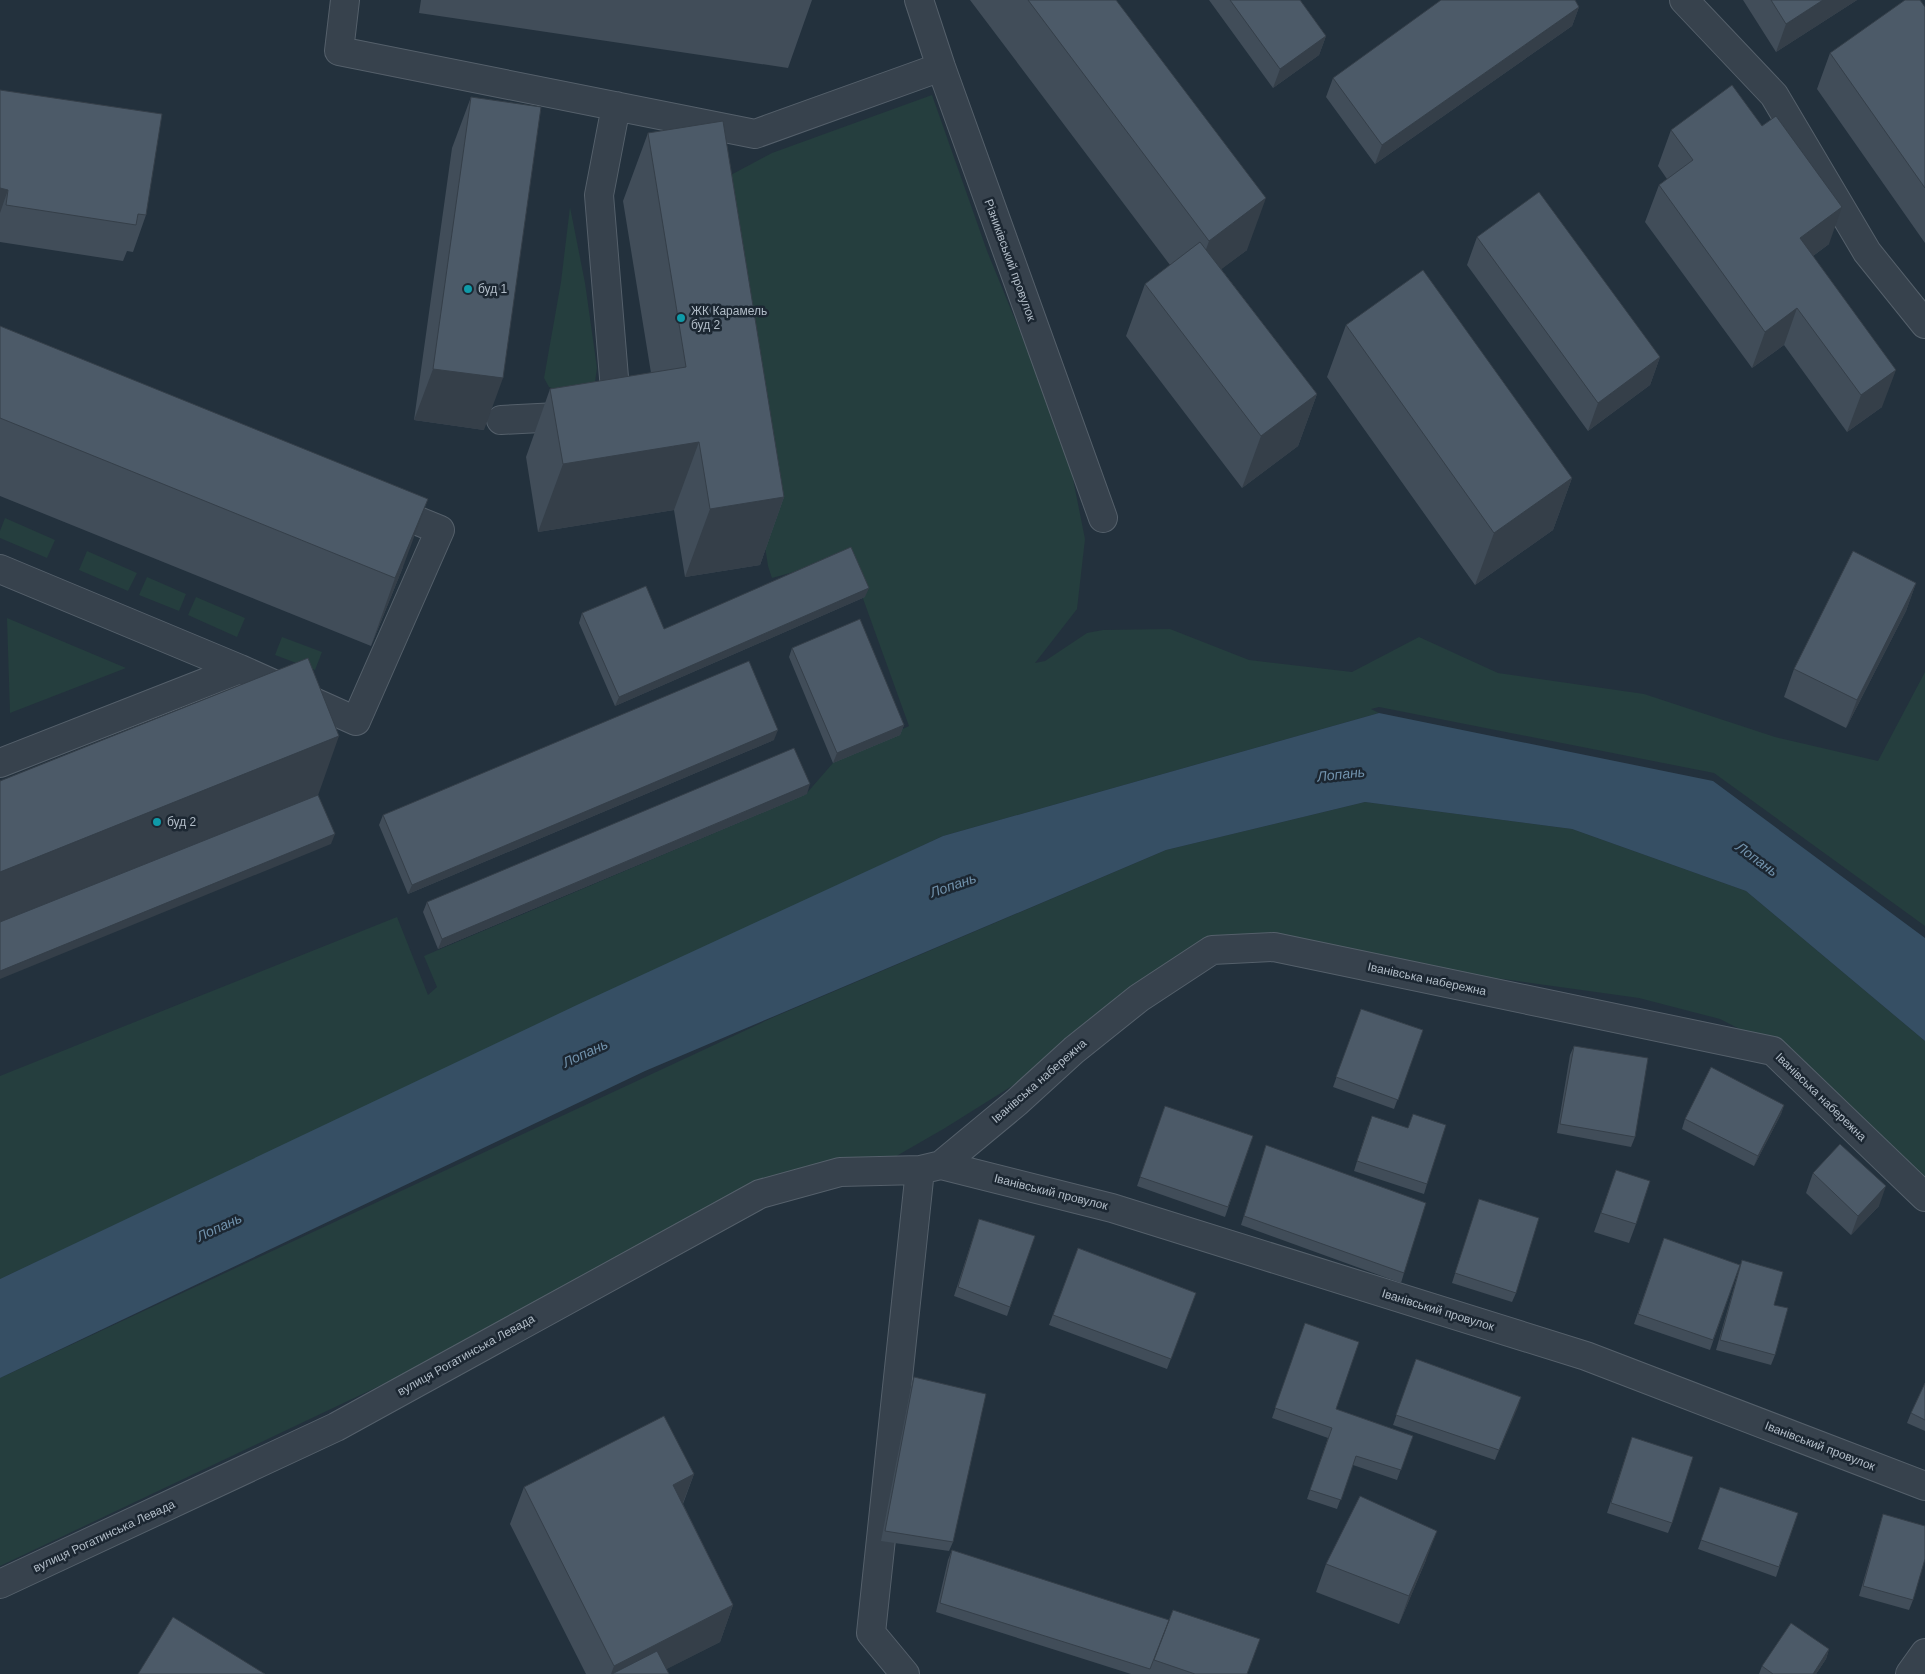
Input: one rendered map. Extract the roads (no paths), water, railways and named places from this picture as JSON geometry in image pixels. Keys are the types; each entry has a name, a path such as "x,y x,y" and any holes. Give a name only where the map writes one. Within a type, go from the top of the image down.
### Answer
{"street":[{"path":"345,0 339,51 755,134 941,67"},
{"name":"Різниківський провулок","path":"919,0 941,67 1103,518"},
{"path":"1684,0 1774,95 1867,252 1925,324"},
{"path":"501,420 617,414 599,195 616,106"},
{"path":"0,569 240,669 356,721 440,530 357,495"},
{"path":"0,763 240,669"},
{"name":"Іванівська набережна","path":"931,1168 1017,1102 1074,1050 1147,992 1212,950 1274,947 1773,1051 1925,1197"},
{"path":"905,1674 871,1633 931,1168"},
{"name":"Іванівський провулок","path":"931,1168 1112,1208 1586,1356 1925,1486"},
{"name":"вулиця Рогатинська Левада","path":"0,1584 336,1427 760,1194 840,1172 931,1168"},
{"path":"1910,1674 1925,1653"}],"water":[{"name":"Лопань","path":"1379,713 1713,781 1925,938 1925,1041 1746,891 1572,829 1365,802 1166,850 645,1071 0,1378 0,1279 579,1004 943,836"}],"place":[{"name":"буд 1","path":"468,289"},
{"name":"ЖК Карамель буд 2","path":"681,318"},
{"name":"буд 2","path":"157,822"}]}
